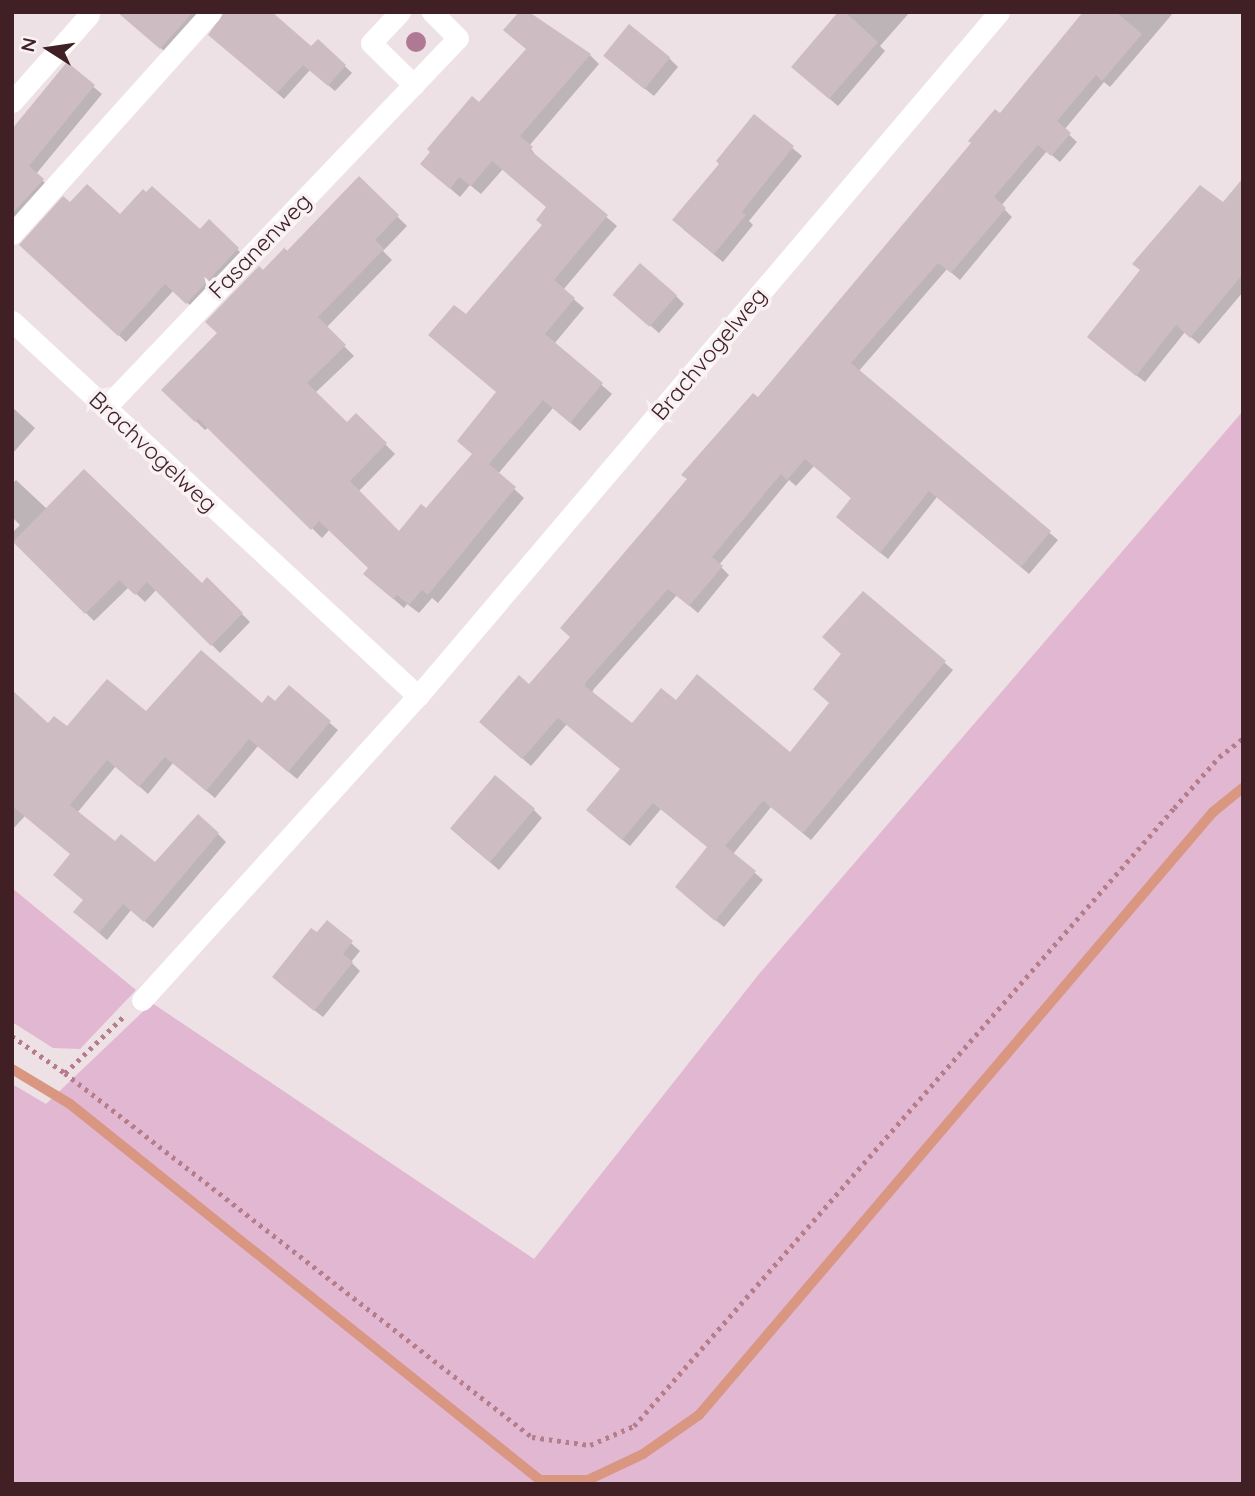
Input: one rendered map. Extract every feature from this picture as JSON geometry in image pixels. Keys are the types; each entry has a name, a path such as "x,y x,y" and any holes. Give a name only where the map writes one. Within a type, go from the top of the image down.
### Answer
{"street":[{"path":"12,234 211,12"},
{"path":"400,12 371,43 414,85"},
{"name":"Fasanenweg","path":"105,408 458,38 432,12"},
{"name":"Brachvogelweg","path":"142,1000 418,696 999,12"},
{"path":"12,102 89,15"},
{"name":"Brachvogelweg","path":"12,321 418,696"}],"path":[{"path":"12,1037 65,1073 532,1437 590,1445 635,1426 1219,757 1243,738"},
{"path":"65,1073 142,1000"}],"shaded area":[{"path":"1243,411 1243,1484 12,1484 12,1084 46,1104 152,1003 534,1259 759,974"},
{"path":"12,888 136,990 80,1049 53,1048 12,1022"}],"building":[{"path":"117,12 193,12 160,49"},
{"path":"224,12 272,12 311,46 318,39 346,65 328,86 303,65 277,93 208,35"},
{"path":"519,12 529,12 591,54 520,136 533,147 530,150 608,215 554,280 575,298 545,334 603,383 570,423 543,400 489,464 516,487 428,595 422,590 409,605 397,595 393,599 363,574 368,568 319,521 311,530 198,419 195,422 161,390 217,333 205,322 259,266 263,270 285,247 285,253 359,176 399,215 375,240 384,249 318,317 346,345 307,383 347,422 356,413 387,443 350,481 399,531 421,504 426,508 472,454 457,441 496,392 428,335 454,305 466,314 542,225 536,220 546,207 492,161 471,186 459,177 450,189 420,164 430,152 427,149 472,96 479,102 526,49 503,30"},
{"path":"838,12 845,12 878,42 829,99 791,67"},
{"path":"1083,12 1116,12 1142,34 1102,81 1096,75 1057,121 1071,133 1051,156 1038,145 994,197 1006,208 951,273 938,263 851,363 1051,531 1021,567 929,491 880,553 836,517 851,498 805,459 787,480 781,474 712,557 723,566 689,606 668,589 586,682 585,686 632,723 661,688 676,700 697,674 790,752 829,703 813,689 841,654 822,637 863,591 946,661 803,833 763,801 725,846 756,871 715,921 675,887 707,847 653,803 622,840 586,810 620,769 558,718 522,759 479,722 519,675 529,684 570,637 560,628 687,479 681,475 753,393 758,397 971,143 968,141 995,109 1000,113"},
{"path":"629,24 670,57 644,89 603,56"},
{"path":"67,62 95,85 29,166 44,179 12,214 12,129"},
{"path":"754,114 794,146 742,212 746,215 714,254 672,220 719,164 716,161"},
{"path":"1243,178 1243,274 1190,338 1176,325 1136,376 1087,337 1140,270 1132,264 1200,185 1223,202"},
{"path":"87,184 120,214 143,189 146,192 152,186 200,229 209,219 239,248 186,304 165,284 118,336 19,245 63,196 70,202"},
{"path":"640,263 677,295 649,327 612,295"},
{"path":"84,469 202,583 207,577 243,613 211,646 147,582 135,595 119,580 85,614 13,542"},
{"path":"201,650 262,703 268,695 275,701 289,685 331,721 288,772 249,739 206,791 165,757 139,787 107,760 70,805 115,841 121,834 155,862 198,814 219,833 144,922 123,904 99,933 73,912 83,900 53,875 70,854 12,806 12,690 48,723 54,716 67,726 107,679 146,711"},
{"path":"495,775 535,808 490,862 450,829"},
{"path":"327,920 353,941 343,954 353,962 314,1011 272,977 311,928 317,932"}],"waterway":[{"path":"12,1069 70,1104 540,1480 588,1480 643,1454 699,1415 1213,812 1243,788"}]}
